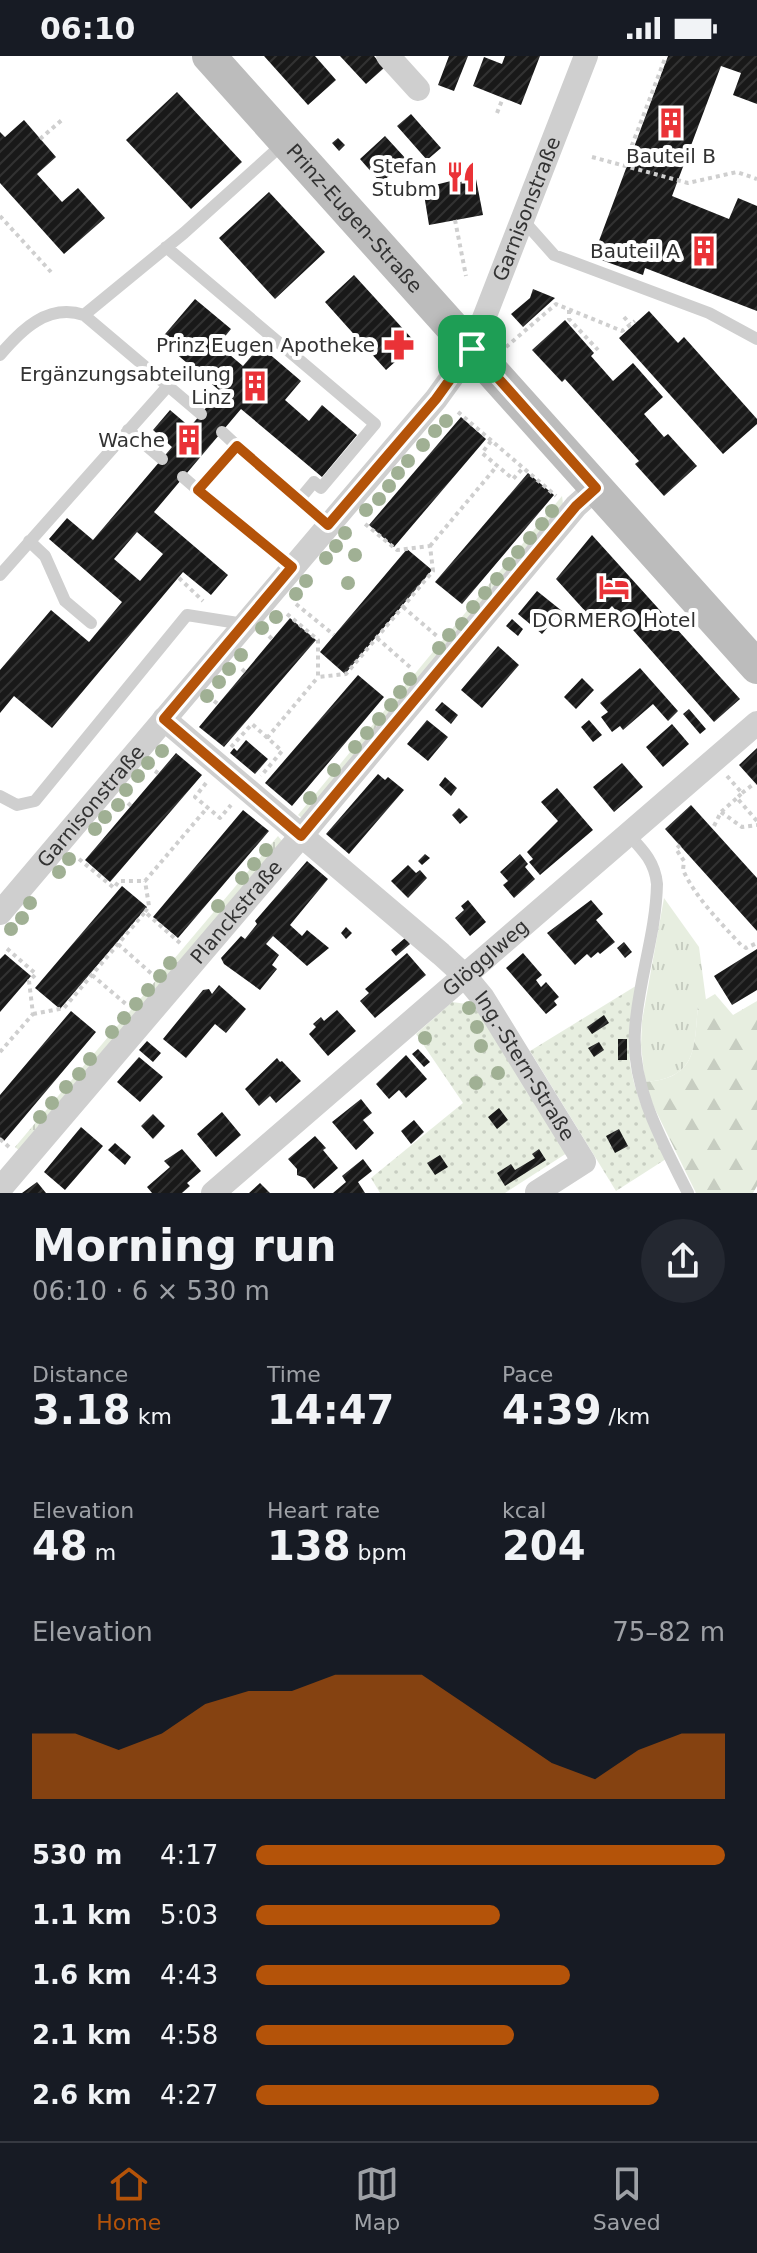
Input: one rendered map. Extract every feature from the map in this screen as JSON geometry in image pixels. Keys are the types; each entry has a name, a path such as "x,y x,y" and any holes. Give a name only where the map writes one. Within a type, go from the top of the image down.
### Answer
{"main road":[{"name":"Prinz-Eugen-Straße","path":"209,56 286,142 488,349 596,488 757,667"}],"street":[{"path":"388,56 418,89"},
{"name":"Garnisonstraße","path":"0,913 436,399 488,349 522,219 586,56"},
{"name":"Planckstraße","path":"0,1189 301,836 576,506 596,488"},
{"name":"Ing.-Stern-Straße","path":"164,719 464,975 483,998 584,1162 537,1192"},
{"name":"Glögglweg","path":"213,1193 757,723"}],"lane":[{"path":"84,315 286,142"},
{"path":"522,219 554,255 709,313 757,339"},
{"path":"166,247 375,424 321,488 314,482 299,500"},
{"path":"0,355 14,338 39,319 64,311 84,315 201,414"},
{"path":"0,575 168,386"},
{"path":"128,430 162,459"},
{"path":"222,432 328,525"},
{"path":"198,490 237,446"},
{"path":"183,477 292,567"},
{"path":"29,541 45,556 65,601 91,623"},
{"path":"0,796 17,805 35,801 187,615 244,624"},
{"path":"628,834 653,864 657,884 647,963 635,1022 638,1076 647,1105 688,1193"}],"path":[{"path":"626,161 666,56"},
{"path":"497,113 503,98"},
{"path":"40,139 63,119"},
{"path":"592,157 688,183 737,172 757,179"},
{"path":"0,216 51,272"},
{"path":"455,220 466,276"},
{"path":"488,349 556,304 622,331 632,322 624,317"},
{"path":"569,310 569,319 598,350"},
{"path":"458,412 556,496"},
{"path":"491,441 482,453 497,466 513,479 523,468"},
{"path":"364,523 397,550 430,546 497,466"},
{"path":"318,677 346,674 377,638 433,571 430,546"},
{"path":"179,578 201,598 210,619"},
{"path":"296,604 334,635"},
{"path":"403,607 438,637"},
{"path":"267,738 318,677 318,640 287,614"},
{"path":"377,638 411,668"},
{"path":"226,752 252,724 282,751 258,779"},
{"path":"722,770 742,793"},
{"path":"211,779 195,797 207,808 220,818 235,800"},
{"path":"714,826 721,812 755,783"},
{"path":"721,812 742,827 757,823 737,798"},
{"path":"0,1052 33,1014 64,1008 92,975 149,906 145,881 207,808"},
{"path":"680,845 676,849 684,861 683,870 698,897 741,945 746,948 757,943"},
{"path":"79,859 114,888 119,881 145,881"},
{"path":"145,912 180,943"},
{"path":"116,945 153,975"},
{"path":"4,946 36,974 29,981 33,1014"},
{"path":"92,975 127,1005"},
{"path":"0,1139 9,1147"}],"green space":[{"path":"562,496 563,504 302,818 298,815"},
{"path":"278,836 282,841 20,1151 15,1147"},
{"path":"664,898 699,947 706,1000 698,1005 693,1047 684,1067 662,1079 645,1082 642,1021"},
{"path":"639,984 630,1027 630,1062 638,1095 666,1159 616,1191 530,1051"},
{"path":"715,994 733,1015 757,1001 757,1186 753,1193 696,1193 645,1082 675,1074 684,1067 693,1047 698,1004"},
{"path":"452,1002 474,1005 567,1153 505,1193 380,1193 371,1178 463,1103 416,1034"}],"building":[{"path":"264,56 315,56 336,80 308,105"},
{"path":"340,56 374,56 384,68 366,84"},
{"path":"449,56 468,56 454,91 438,85"},
{"path":"505,56 540,56 521,105 473,86 484,57 502,64"},
{"path":"668,56 757,56 757,104 733,95 741,73 721,66 672,196 729,219 738,198 757,206 757,311 645,268 643,275 593,257"},
{"path":"177,92 242,162 191,209 126,140"},
{"path":"411,114 441,148 427,160 397,126"},
{"path":"24,120 56,157 37,174 62,202 78,188 105,218 64,254 0,183 0,132 5,137"},
{"path":"385,136 407,160 381,183 360,159"},
{"path":"338,138 345,145 339,151 332,143"},
{"path":"476,179 483,215 429,225 423,188 455,180 455,183"},
{"path":"269,192 325,252 275,299 219,238"},
{"path":"354,275 416,343 386,370 325,302"},
{"path":"533,289 555,298 523,327 511,314 530,298"},
{"path":"195,299 231,329 218,345 243,366 260,346 301,381 285,400 309,421 322,405 357,435 322,477 241,409 154,512 228,575 211,595 183,572 52,728 14,696 0,713 0,670 51,610 89,642 122,602 49,539 67,518 93,540 172,447 153,430 170,410 190,427 220,391 160,340","holes":["137,532 163,554 140,581 114,559"]},
{"path":"649,311 678,343 684,337 757,419 757,424 723,454 619,338"},
{"path":"565,320 613,381 633,363 663,397 644,414 664,437 668,434 697,466 664,496 635,464 639,461 565,379 562,382 532,350"},
{"path":"461,417 486,439 394,547 369,525"},
{"path":"528,473 554,495 462,604 435,582"},
{"path":"592,535 740,699 714,722 612,606 596,623 556,579"},
{"path":"407,549 432,570 345,674 320,652"},
{"path":"537,591 562,611 542,634 518,614"},
{"path":"290,618 316,640 224,747 199,727"},
{"path":"512,619 523,629 518,636 506,626"},
{"path":"498,646 519,665 482,708 461,690"},
{"path":"640,668 678,711 668,721 653,704 623,730 620,726 612,732 601,717 608,712 600,703"},
{"path":"358,675 384,697 292,806 265,783"},
{"path":"582,678 594,690 576,709 564,697"},
{"path":"442,702 458,715 451,724 435,710"},
{"path":"689,709 706,729 700,734 683,714"},
{"path":"427,720 448,737 428,761 407,744"},
{"path":"589,720 602,735 593,742 581,727"},
{"path":"672,724 689,744 663,767 646,747"},
{"path":"246,740 268,759 255,774 230,753 234,748 237,751"},
{"path":"757,748 757,785 739,765"},
{"path":"176,753 202,775 110,882 85,860"},
{"path":"622,763 643,787 614,812 593,787"},
{"path":"378,774 385,780 388,777 404,790 349,854 326,834"},
{"path":"445,777 457,788 451,796 439,785"},
{"path":"557,788 593,830 540,875 529,862 533,859 527,852 558,821 541,802"},
{"path":"691,805 757,878 757,931 665,829"},
{"path":"459,808 468,817 460,824 452,815"},
{"path":"243,810 269,831 178,938 153,917"},
{"path":"425,854 430,858 422,865 418,861"},
{"path":"520,854 528,864 525,867 535,879 514,898 503,885 508,881 500,872"},
{"path":"307,861 328,879 290,925 302,936 307,930 329,948 307,966 273,936 266,944 279,955 272,965 277,969 260,990 224,964 221,958 241,936 245,939 257,924 255,921"},
{"path":"408,865 416,873 420,870 427,878 408,898 391,881"},
{"path":"122,886 147,907 60,1009 35,988"},
{"path":"468,900 486,922 470,936 455,918 464,910 461,906"},
{"path":"591,900 603,914 596,920 615,942 591,958 587,954 575,965 547,933"},
{"path":"346,927 352,933 346,939 341,933"},
{"path":"405,938 410,944 396,956 391,950"},
{"path":"624,942 632,952 625,958 617,948"},
{"path":"757,949 757,990 732,1005 714,976"},
{"path":"407,953 426,975 375,1018 360,1001 369,993 365,989"},
{"path":"523,953 542,975 536,980 541,987 546,982 559,997 554,1001 557,1005 546,1014 506,968"},
{"path":"5,954 31,976 0,1012 0,959"},
{"path":"219,985 246,1009 226,1033 215,1024 186,1058 163,1039 203,990 209,989 212,994"},
{"path":"337,1010 356,1031 328,1056 309,1034 316,1027 313,1024 321,1017 324,1021"},
{"path":"71,1011 96,1032 4,1141 0,1137 0,1095"},
{"path":"604,1015 609,1023 592,1034 587,1027"},
{"path":"618,1039 627,1039 627,1060 618,1060"},
{"path":"147,1041 161,1053 153,1062 139,1050"},
{"path":"599,1042 604,1050 594,1057 588,1048"},
{"path":"418,1049 430,1062 424,1067 412,1054"},
{"path":"406,1055 427,1079 406,1098 399,1090 389,1099 376,1084"},
{"path":"139,1057 163,1077 140,1102 117,1082"},
{"path":"277,1058 301,1081 276,1103 270,1096 259,1106 245,1089"},
{"path":"361,1099 372,1113 363,1120 374,1133 356,1150 332,1122"},
{"path":"499,1108 508,1120 497,1129 488,1117"},
{"path":"222,1112 241,1135 216,1157 197,1134"},
{"path":"153,1114 165,1126 153,1139 141,1126"},
{"path":"414,1120 424,1132 411,1144 401,1131"},
{"path":"81,1127 103,1146 65,1190 44,1172"},
{"path":"619,1129 628,1146 615,1153 606,1136"},
{"path":"315,1136 338,1168 314,1189 305,1178 297,1175 297,1169 288,1159"},
{"path":"115,1143 131,1157 125,1165 108,1150"},
{"path":"182,1149 201,1171 187,1183 190,1186 182,1193 152,1193 147,1187 170,1167 164,1161"},
{"path":"539,1149 546,1160 505,1186 497,1173 511,1164 515,1170 535,1158 532,1154"},
{"path":"440,1155 448,1167 435,1175 427,1163"},
{"path":"363,1159 372,1171 358,1182 365,1193 333,1193 346,1182 342,1176"},
{"path":"37,1182 46,1193 22,1193"},
{"path":"260,1183 270,1193 249,1193"}],"place":[{"name":"Bauteil B","path":"671,123"},
{"name":"Stefan Stubm","path":"461,177"},
{"name":"Bauteil A","path":"704,251"},
{"name":"Prinz Eugen Apotheke","path":"399,345"},
{"name":"Ergänzungsabteilung Linz","path":"255,386"},
{"name":"Wache","path":"189,440"},
{"name":"DORMERO Hotel","path":"614,587"}],"route":[{"path":"472,349 596,488 576,506 301,836 164,719 292,567 198,490 237,446 328,525 436,399 472,349"}]}
